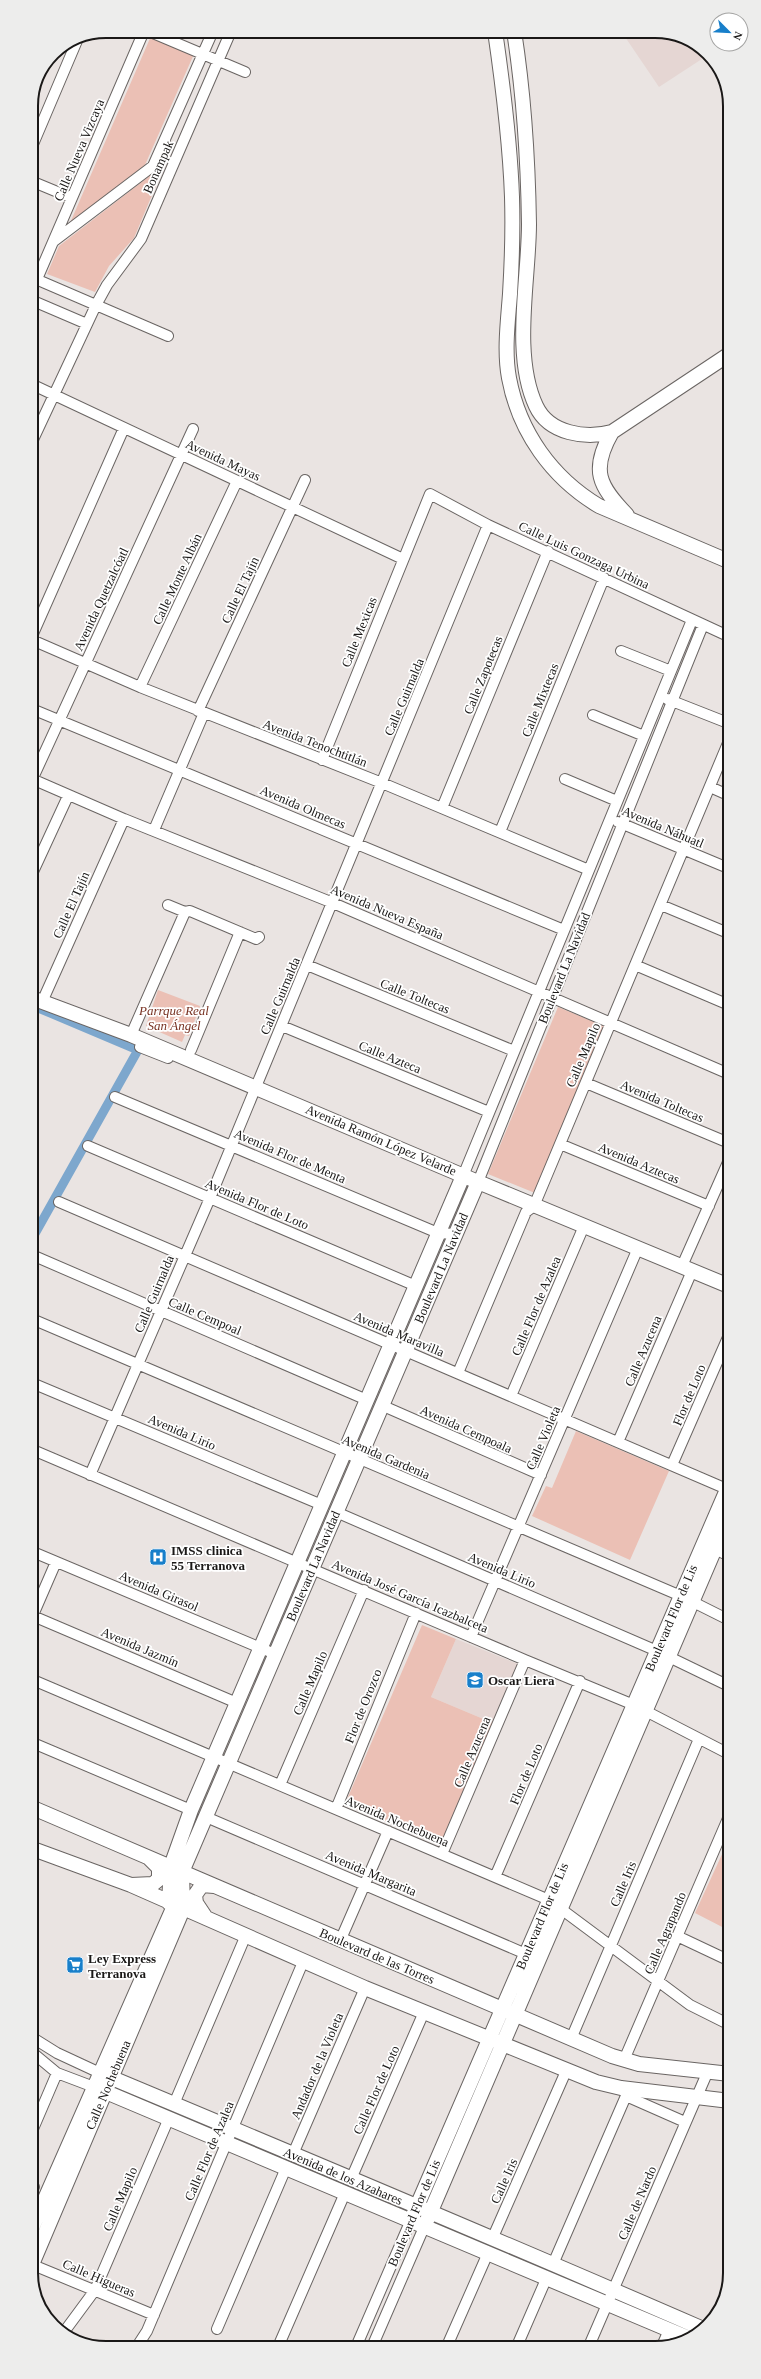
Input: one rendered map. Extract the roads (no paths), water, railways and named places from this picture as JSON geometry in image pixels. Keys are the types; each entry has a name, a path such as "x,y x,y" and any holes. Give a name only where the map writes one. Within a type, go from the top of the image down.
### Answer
{"street":[{"name":"Calle Nueva Vizcaya","path":"38,271 54,241 141,38"},
{"path":"165,38 245,72"},
{"name":"Bonampak","path":"54,241 153,166 210,38"},
{"name":"Bonampak","path":"38,429 96,305 107,285 141,239 229,38"},
{"path":"497,38 505,94 511,182 513,252 508,332 509,377 514,396 528,432 561,477 582,496 599,506 723,559"},
{"path":"515,38 524,92 527,149 529,226 524,360 529,388 537,407 543,416 568,432 588,437 612,432 723,359"},
{"path":"38,133 75,46"},
{"path":"38,184 72,198"},
{"path":"38,280 168,336"},
{"path":"38,303 87,324"},
{"name":"Avenida Mayas","path":"38,387 403,559"},
{"path":"38,622 124,428"},
{"name":"Avenida Quetzalcóatl","path":"38,767 193,429"},
{"path":"612,432 602,449 600,459 601,479 610,496 630,518"},
{"name":"Calle El Tajín","path":"154,830 180,770 201,712 305,480"},
{"name":"Calle Monte Albán","path":"140,687 237,481"},
{"name":"Calle Mexicas","path":"322,760 430,494"},
{"name":"Calle Luis Gonzaga Urbina","path":"430,494 488,525 548,551 723,634"},
{"name":"Calle Guirnalda","path":"90,1475 232,1146 488,525"},
{"name":"Calle Zapotecas","path":"442,808 548,551"},
{"name":"Calle Mixtecas","path":"500,832 604,578"},
{"name":"Boulevard La Navidad","path":"175,1906 176,1869 191,1810 463,1176 692,620"},
{"name":"Boulevard La Navidad","path":"176,1869 206,1817 478,1182 703,625"},
{"name":"Avenida Tenochtitlán","path":"38,643 140,687 382,783 589,870"},
{"path":"620,651 671,671"},
{"path":"660,697 723,721"},
{"name":"Avenida Olmecas","path":"38,711 564,930"},
{"path":"593,715 644,736"},
{"name":"Calle Mapilo","path":"458,1373 526,1212 534,1206 723,755"},
{"path":"565,779 617,801"},
{"name":"Avenida Nueva España","path":"38,783 333,903 723,1071"},
{"path":"710,787 723,793"},
{"path":"38,861 68,796"},
{"name":"Calle El Tajín","path":"38,998 124,819"},
{"name":"Avenida Náhuatl","path":"610,819 723,866"},
{"path":"168,905 185,912 190,910 256,939 259,937"},
{"path":"661,905 723,931"},
{"path":"131,1035 185,912"},
{"path":"191,1050 240,932"},
{"name":"Calle Toltecas","path":"307,965 514,1051"},
{"path":"635,965 723,1003"},
{"name":"Avenida Ramón López Velarde","path":"38,1000 131,1035 255,1090 397,1147 534,1206 723,1283"},
{"name":"Calle Azteca","path":"282,1026 489,1112"},
{"path":"140,1047 255,1090"},
{"name":"Avenida Toltecas","path":"586,1083 723,1140"},
{"name":"Avenida Flor de Menta","path":"115,1097 438,1234 455,1234"},
{"name":"Avenida Aztecas","path":"560,1144 709,1206"},
{"name":"Avenida Flor de Loto","path":"88,1146 416,1286"},
{"name":"Calle Azucena","path":"618,1442 687,1268 709,1206 723,1174"},
{"name":"Avenida Maravilla","path":"59,1202 723,1486"},
{"name":"Calle Flor de Azalea","path":"511,1396 584,1226"},
{"name":"Calle Violeta","path":"471,1637 638,1248"},
{"name":"Calle Cempoal","path":"38,1258 367,1400"},
{"name":"Avenida Gardenia","path":"38,1322 358,1460 687,1599 723,1617"},
{"name":"Flor de Loto","path":"672,1465 723,1349"},
{"name":"Avenida Lirio","path":"38,1386 322,1505"},
{"name":"Avenida Cempoala","path":"382,1406 541,1476"},
{"name":"Avenida José García Icazbalceta","path":"38,1453 364,1590 524,1660 580,1681 639,1708 723,1751"},
{"name":"Boulevard Flor de Lis","path":"359,2341 489,2039 508,2013 687,1599 723,1504"},
{"name":"Avenida Lirio","path":"336,1512 663,1654 723,1683"},
{"name":"Boulevard Flor de Lis","path":"687,1599 715,1549 723,1530"},
{"path":"715,1549 723,1553"},
{"name":"Avenida Girasol","path":"38,1554 275,1654"},
{"path":"38,1603 56,1562"},
{"name":"Calle Mapilo","path":"280,1785 364,1590"},
{"name":"Flor de Orozco","path":"336,1809 416,1613"},
{"name":"Avenida Jazmín","path":"38,1617 237,1703"},
{"name":"Calle Azucena","path":"442,1854 524,1660"},
{"name":"Flor de Loto","path":"496,1877 580,1681"},
{"name":"Avenida Nochebuena","path":"38,1682 555,1903 690,2005 723,2022"},
{"name":"Calle Iris","path":"571,2039 699,1739"},
{"path":"38,1745 191,1810"},
{"name":"Boulevard de las Torres","path":"38,1810 508,2013 624,2060 639,2064 723,2073"},
{"name":"Avenida Margarita","path":"206,1817 526,1954"},
{"path":"340,1941 388,1831"},
{"name":"Calle Agrapando","path":"624,2060 723,1832"},
{"path":"38,1851 131,1885 175,1906 246,1935 303,1962 365,1988 502,2045 628,2093 685,2122"},
{"path":"131,1885 153,1884 159,1879 159,1868 147,1856"},
{"path":"206,1918 196,1903 195,1895 202,1885 216,1886"},
{"name":"Boulevard Flor de Lis","path":"375,2341 502,2045 508,2013 526,1954 555,1903"},
{"name":"Calle Nochebuena","path":"38,2252 100,2089 175,1906"},
{"path":"174,2104 246,1935"},
{"path":"677,1936 723,1957"},
{"name":"Calle Flor de Azalea","path":"141,2341 154,2315 303,1962"},
{"name":"Andador de la Violeta","path":"293,2154 365,1988"},
{"name":"Calle Flor de Loto","path":"351,2178 424,2012"},
{"name":"Avenida de los Azahares","path":"38,2041 57,2053 106,2075 351,2178 488,2253 681,2336"},
{"name":"Avenida de los Azahares","path":"38,2057 57,2073 100,2089 345,2193 413,2213"},
{"name":"Calle Iris","path":"493,2237 567,2069"},
{"name":"Calle de Nardo","path":"591,2341 708,2071"},
{"path":"38,2117 57,2073"},
{"name":"Calle Nochebuena","path":"38,2216 100,2089"},
{"path":"628,2093 723,2100"},
{"path":"553,2264 628,2093"},
{"name":"Calle Mapilo","path":"67,2328 95,2290 168,2118"},
{"path":"217,2329 286,2168"},
{"path":"281,2341 345,2193"},
{"name":"Avenida de los Azahares","path":"427,2219 493,2237 697,2326"},
{"path":"449,2341 488,2253"},
{"name":"Calle Higueras","path":"38,2265 154,2315"},
{"path":"519,2341 547,2278"},
{"path":"664,2340 668,2330"}],"waterway":[{"path":"38,1008 138,1050 38,1228"}],"place":[{"name":"IMSS clinica 55 Terranova","path":"158,1557"},
{"name":"Oscar Liera","path":"475,1680"},
{"name":"Ley Express Terranova","path":"75,1965"}],"park label":[{"name":"Parrque Real San Ángel","path":"174,1018"}]}
